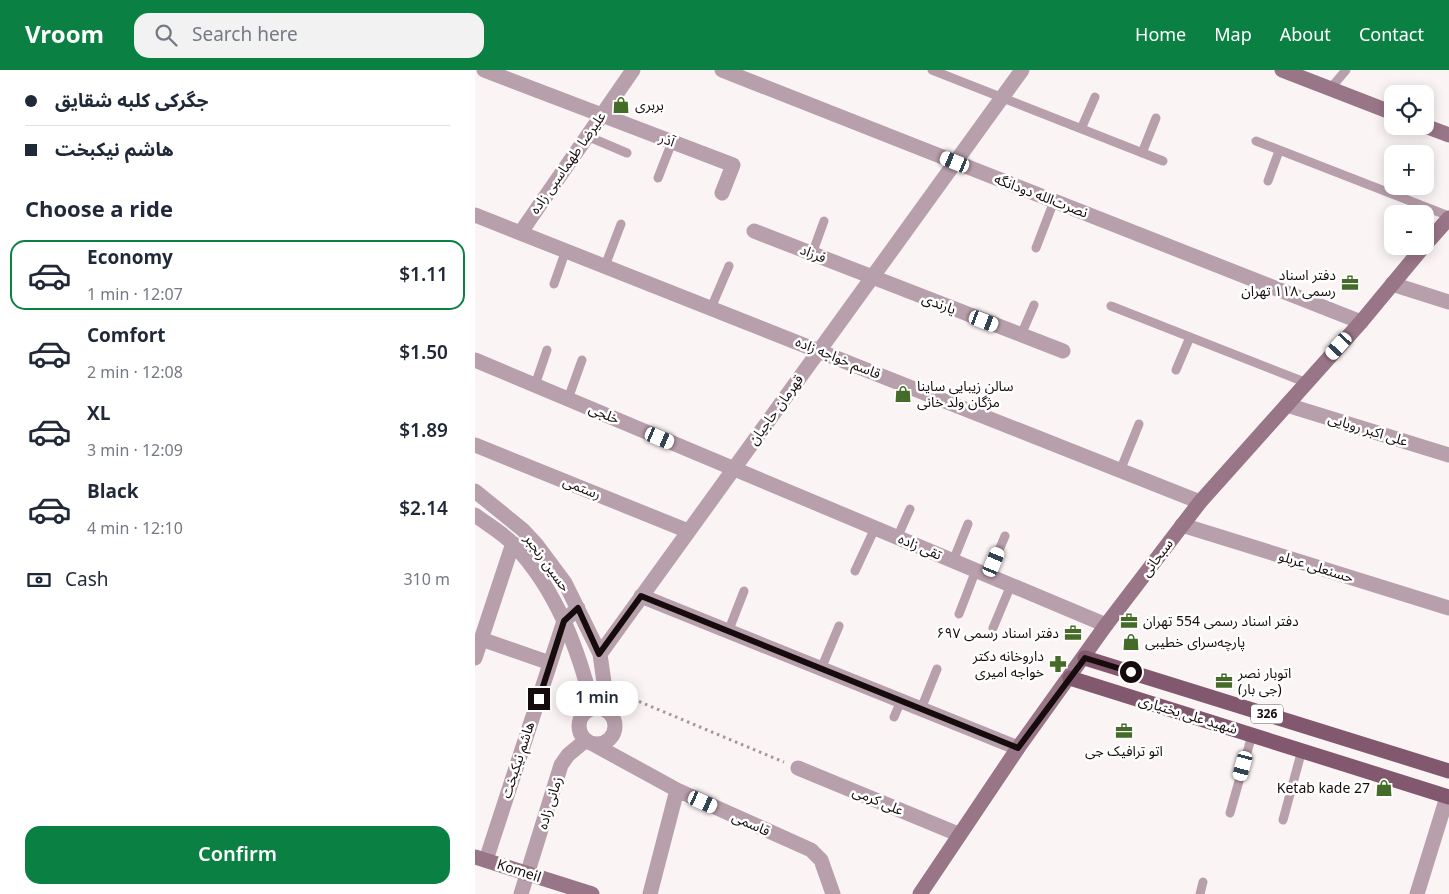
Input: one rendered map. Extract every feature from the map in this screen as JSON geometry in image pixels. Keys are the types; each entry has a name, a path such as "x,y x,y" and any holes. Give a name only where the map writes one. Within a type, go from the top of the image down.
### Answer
{"main road":[{"path":"1282,70 1384,110"},
{"path":"1434,129 1449,135"},
{"name":"سبحانی","path":"1434,235 1449,217"},
{"name":"سبحانی","path":"920,894 958,834 1018,748 1085,658 1106,625 1200,502 1361,322 1417,255"},
{"name":"شهید علی بختیاری","path":"1085,658 1449,771"},
{"name":"شهید علی بختیاری","path":"1070,678 1448,797"},
{"name":"Komeil","path":"480,859 592,894"}],"street":[{"name":"آذر","path":"484,70 733,165 722,193"},
{"name":"علیرضا طهماسبی زاده","path":"521,232 633,70"},
{"name":"نصرت‌الله دودانگه","path":"722,70 1361,322"},
{"name":"قهرمان حاجیان","path":"599,654 1022,70"},
{"name":"قاسم خواجه زاده","path":"475,216 521,232 1200,502"},
{"name":"فرزاد","path":"754,231 872,278"},
{"name":"یارندی","path":"872,278 1063,351"},
{"path":"1391,284 1449,302"},
{"name":"خلجی","path":"475,360 733,468"},
{"name":"علی اکبر رویایی","path":"1287,405 1449,455"},
{"name":"رستمی","path":"475,444 689,531"},
{"name":"تقی زاده","path":"733,468 1106,625"},
{"name":"حسین رنجبر","path":"475,491 536,544 565,583 599,654 608,711"},
{"name":"حسین رنجبر","path":"475,515 513,543 535,570 564,621 581,659 593,708"},
{"name":"حسنعلی عربلو","path":"1182,526 1449,608"},
{"path":"475,658 513,543"},
{"path":"641,596 1018,748"},
{"name":"هاشم نیکبخت","path":"480,859 564,621 578,608"},
{"path":"481,639 550,663"},
{"path":"590,742 579,731 583,714 593,708 608,711"},
{"name":"زمانی زاده","path":"521,894 561,765 568,755 590,742 605,742 614,734 615,721 608,711"},
{"name":"قاسمی","path":"590,742 677,790 811,850 821,860 833,894"},
{"name":"علی کرمی","path":"799,768 958,834"},
{"path":"650,894 677,790"},
{"path":"1417,894 1448,797"}],"lane":[{"path":"932,70 1163,161"},
{"path":"1330,89 1346,70"},
{"path":"1081,129 1095,97"},
{"path":"1141,153 1157,118"},
{"path":"587,136 627,152"},
{"path":"658,178 672,142"},
{"path":"1256,142 1449,217"},
{"path":"1268,181 1279,151"},
{"path":"1036,248 1054,201"},
{"path":"811,254 824,221"},
{"path":"605,266 621,224"},
{"path":"554,284 566,250"},
{"path":"711,308 729,266"},
{"path":"1021,335 1034,306"},
{"path":"1111,306 1307,383"},
{"path":"1176,370 1190,337"},
{"path":"535,385 547,350"},
{"path":"567,399 582,360"},
{"path":"1121,470 1139,424"},
{"path":"897,538 910,508"},
{"path":"953,561 968,524"},
{"path":"855,571 875,528"},
{"path":"959,614 1005,536"},
{"path":"993,628 1011,585"},
{"path":"728,632 745,591"},
{"path":"821,669 839,626"},
{"path":"921,709 937,669"},
{"path":"894,717 901,701"},
{"path":"1230,813 1252,735"},
{"path":"1283,820 1301,750"},
{"path":"1200,894 1203,882"}],"path":[{"path":"605,687 799,768"}],"place":[{"name":"بربری","path":"621,105"},
{"name":"دفتر اسناد رسمی ۱۱۸ تهران","path":"1350,283"},
{"name":"سالن زیبایی ساینا مژگان ولد خانی","path":"903,394"},
{"name":"دفتر اسناد رسمی 554 تهران","path":"1129,621"},
{"name":"دفتر اسناد رسمی ۶۹۷","path":"1073,633"},
{"name":"پارچه‌سرای خطیبی","path":"1131,642"},
{"name":"داروخانه دکتر خواجه امیری","path":"1058,664"},
{"name":"اتوبار نصر (جی بار)","path":"1224,681"},
{"name":"اتو ترافیک جی","path":"1124,731"},
{"name":"Ketab kade 27","path":"1384,788"}],"route":[{"path":"539,699 564,621 578,608 599,654 641,596 1018,748 1085,658 1131,672"}]}
